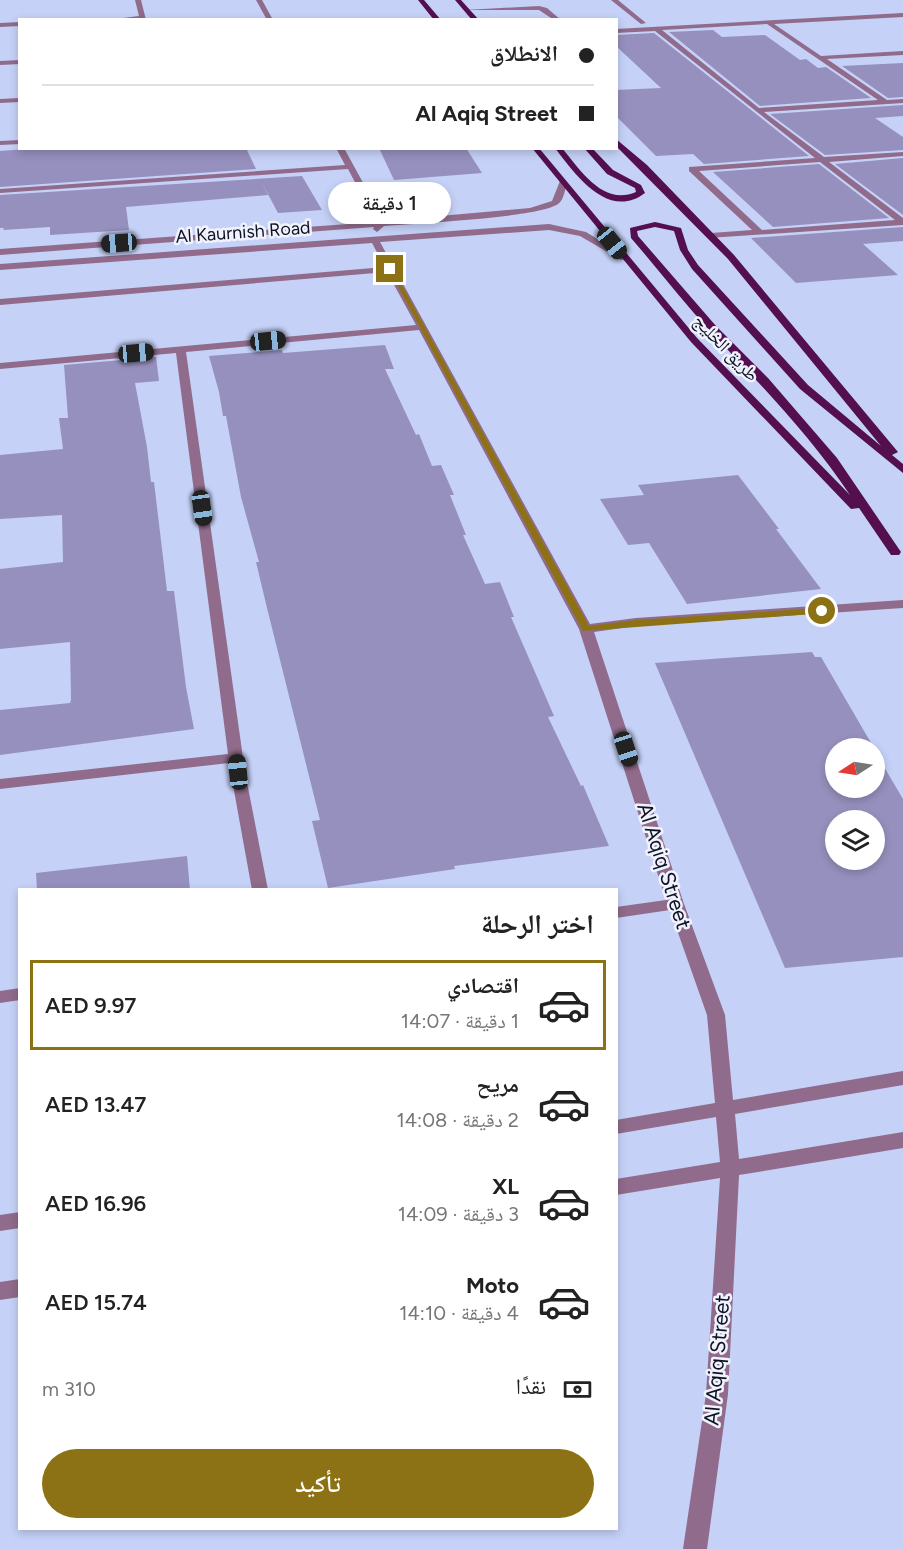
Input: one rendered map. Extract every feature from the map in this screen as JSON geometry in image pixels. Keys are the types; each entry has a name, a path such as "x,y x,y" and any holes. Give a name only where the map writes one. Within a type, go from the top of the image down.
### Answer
{"main road":[{"path":"422,0 435,18"},
{"path":"458,0 476,18"},
{"path":"618,143 711,236 903,465"},
{"name":"طريق الخليج","path":"537,150 624,258 701,347 806,452 903,562"},
{"path":"560,150 600,195 621,198 641,193 638,187 604,167 589,150"},
{"path":"895,552 833,460 764,380 713,328 634,236 633,230 639,226 653,225 669,226 678,230 684,250 695,267 804,387 903,470"}],"street":[{"path":"138,0 143,18"},
{"path":"259,0 269,18"},
{"path":"614,0 643,23"},
{"path":"466,10 539,8 545,9 556,18"},
{"path":"618,24 903,9"},
{"path":"618,30 903,15"},
{"path":"767,22 885,102"},
{"path":"0,25 18,24"},
{"path":"655,28 820,160 903,222"},
{"path":"819,58 903,53"},
{"path":"0,57 18,56"},
{"path":"0,63 18,62"},
{"path":"0,101 18,100"},
{"path":"757,110 903,101"},
{"path":"0,143 18,142"},
{"path":"248,248 372,232 381,224 341,150"},
{"path":"759,232 692,169 903,154"},
{"path":"0,191 350,167"},
{"name":"Al Kaurnish Road","path":"0,252 381,224 543,209 558,200 563,183"},
{"path":"711,236 903,222"},
{"name":"Al Kaurnish Road","path":"0,267 549,227 583,234 624,258"},
{"name":"Al Aqiq Street","path":"374,239 586,629 676,904 716,1015 730,1168 717,1394 695,1549"},
{"path":"0,302 390,269"},
{"path":"0,366 421,327"},
{"path":"181,349 236,758 260,888"},
{"path":"586,629 636,622 903,604"},
{"path":"0,784 236,758"},
{"path":"618,912 676,904"},
{"path":"0,997 18,994"},
{"path":"618,1127 724,1111 903,1078"},
{"path":"618,1187 903,1140"},
{"path":"0,1223 18,1220"},
{"path":"0,1291 18,1288"}],"building":[{"path":"713,30 722,37 765,35 800,60 806,59 818,68 826,67 871,98 760,106 669,32"},
{"path":"654,33 809,156 704,164 693,154 656,156 618,118 618,90 661,88 618,48 618,35"},
{"path":"903,63 903,97 888,98 842,66"},
{"path":"903,105 903,116 875,118 903,137 903,150 825,155 770,114"},
{"path":"247,150 256,169 0,187 0,151"},
{"path":"380,150 467,150 482,173 394,180"},
{"path":"903,158 903,215 835,164"},
{"path":"819,164 889,218 773,227 713,172"},
{"path":"302,176 322,210 278,213 262,183 268,195 126,207 129,230 50,235 50,227 3,230 4,228 0,228 0,195"},
{"path":"903,227 903,241 863,244 898,275 796,283 751,238"},
{"path":"385,345 394,369 385,369 416,435 419,434 432,466 441,465 454,495 450,495 466,535 463,535 485,584 500,582 514,617 511,617 554,716 548,717 581,786 583,785 609,846 454,866 455,869 328,888 312,821 320,820 256,562 259,562 241,497 226,416 223,416 209,356"},
{"path":"156,357 159,381 135,383 151,482 154,482 167,591 174,591 186,687 194,729 0,755 0,710 70,703 71,700 70,642 0,649 0,569 63,562 62,515 0,519 0,455 63,449 59,418 68,418 64,365"},
{"path":"738,475 821,589 687,604 649,543 628,545 600,499 644,495 638,485"},
{"path":"812,652 815,657 821,657 868,738 825,738 825,798 885,798 885,769 903,799 903,957 785,968 655,663"},
{"path":"187,856 190,888 37,888 36,873"}],"route":[{"path":"390,269 586,629 636,622 822,611"}]}
